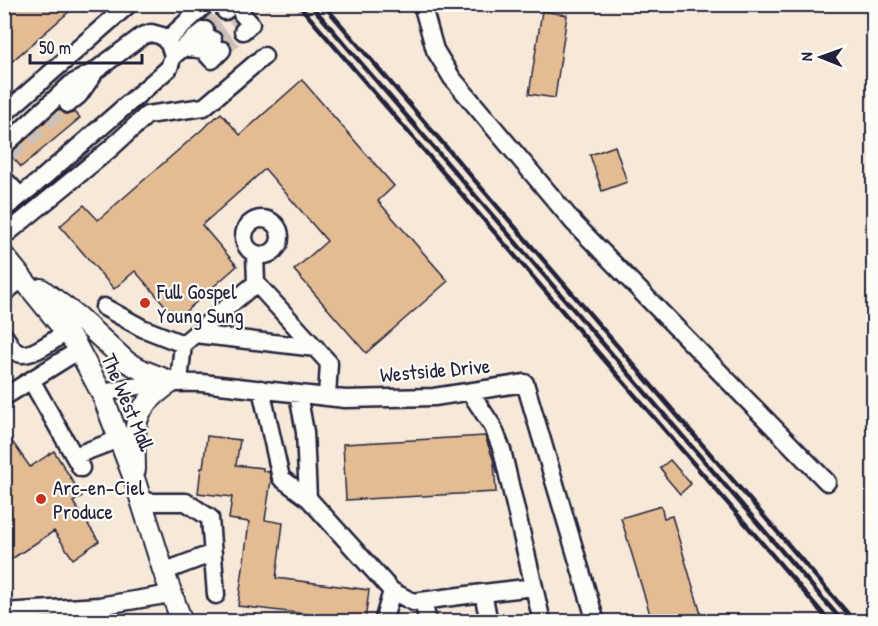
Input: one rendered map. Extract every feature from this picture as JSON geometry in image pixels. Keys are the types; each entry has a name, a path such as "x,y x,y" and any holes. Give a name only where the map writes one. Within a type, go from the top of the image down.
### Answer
{"main road":[{"name":"The West Mall","path":"4,256 79,350 102,394 135,481 163,572 182,621"},
{"path":"21,275 78,317 127,362 144,371 176,382"},
{"path":"135,481 136,427 141,410 157,392 176,382"}],"street":[{"path":"4,114 129,4"},
{"path":"4,209 169,68 174,48 206,4"},
{"path":"422,4 435,50 452,78 574,223 827,482"},
{"path":"6,153 71,84 95,71 142,36 151,33 162,36 174,48"},
{"path":"174,48 211,42"},
{"path":"4,236 110,149 147,115 204,107 264,56"},
{"path":"68,104 79,94 95,71"},
{"path":"4,179 20,196"},
{"path":"255,254 256,283 329,363 327,397"},
{"path":"4,293 21,275"},
{"path":"176,382 189,339 256,283"},
{"path":"104,307 142,328 189,339 316,348"},
{"path":"4,336 16,352 24,355 32,353 66,332"},
{"path":"4,397 79,350"},
{"path":"31,380 78,462 119,439"},
{"name":"Westside Drive","path":"102,394 119,389 176,382 345,399 394,399 434,397 525,383 596,621"},
{"path":"261,389 281,478 308,498 392,591 413,602 534,587"},
{"path":"470,392 493,427 502,450 542,621"},
{"path":"298,394 305,432 308,498"},
{"path":"142,502 186,502 210,518 216,596"},
{"path":"163,572 213,553"},
{"path":"383,621 392,591"},
{"path":"483,592 489,621"},
{"path":"4,612 99,606 171,594"},
{"path":"423,601 428,621"}],"building":[{"path":"4,4 78,4 4,68"},
{"path":"542,11 567,15 555,98 529,94"},
{"path":"302,80 394,186 378,201 448,281 366,353 294,270 327,241 265,169 202,225 237,266 177,319 135,271 114,289 60,226 84,205 98,220 221,113 240,135"},
{"path":"59,109 65,114 75,112 80,118 21,167 10,154"},
{"path":"615,146 627,182 602,191 590,155"},
{"name":"Arc-en-Ciel Produce","path":"4,430 30,467 54,451 82,496 73,502 99,541 73,559 54,531 4,564"},
{"path":"207,436 240,440 236,465 263,468 263,471 269,472 271,480 265,520 283,523 276,578 369,590 365,621 238,606 249,522 229,519 232,497 198,493"},
{"path":"485,436 494,462 496,492 346,500 343,444"},
{"path":"670,460 691,484 680,494 660,468"},
{"path":"661,506 664,518 672,516 703,621 652,621 621,518"}],"tunnel":[{"path":"205,30 225,11"},
{"path":"213,40 234,21"},
{"path":"222,50 243,31"},
{"path":"10,154 68,104"}],"railway":[{"path":"298,4 830,622"},
{"path":"310,4 843,622"},
{"path":"323,4 855,622"}],"place":[{"name":"Full Gospel Young Sung","path":"145,303"},
{"name":"Arc-en-Ciel Produce","path":"41,499"}]}
